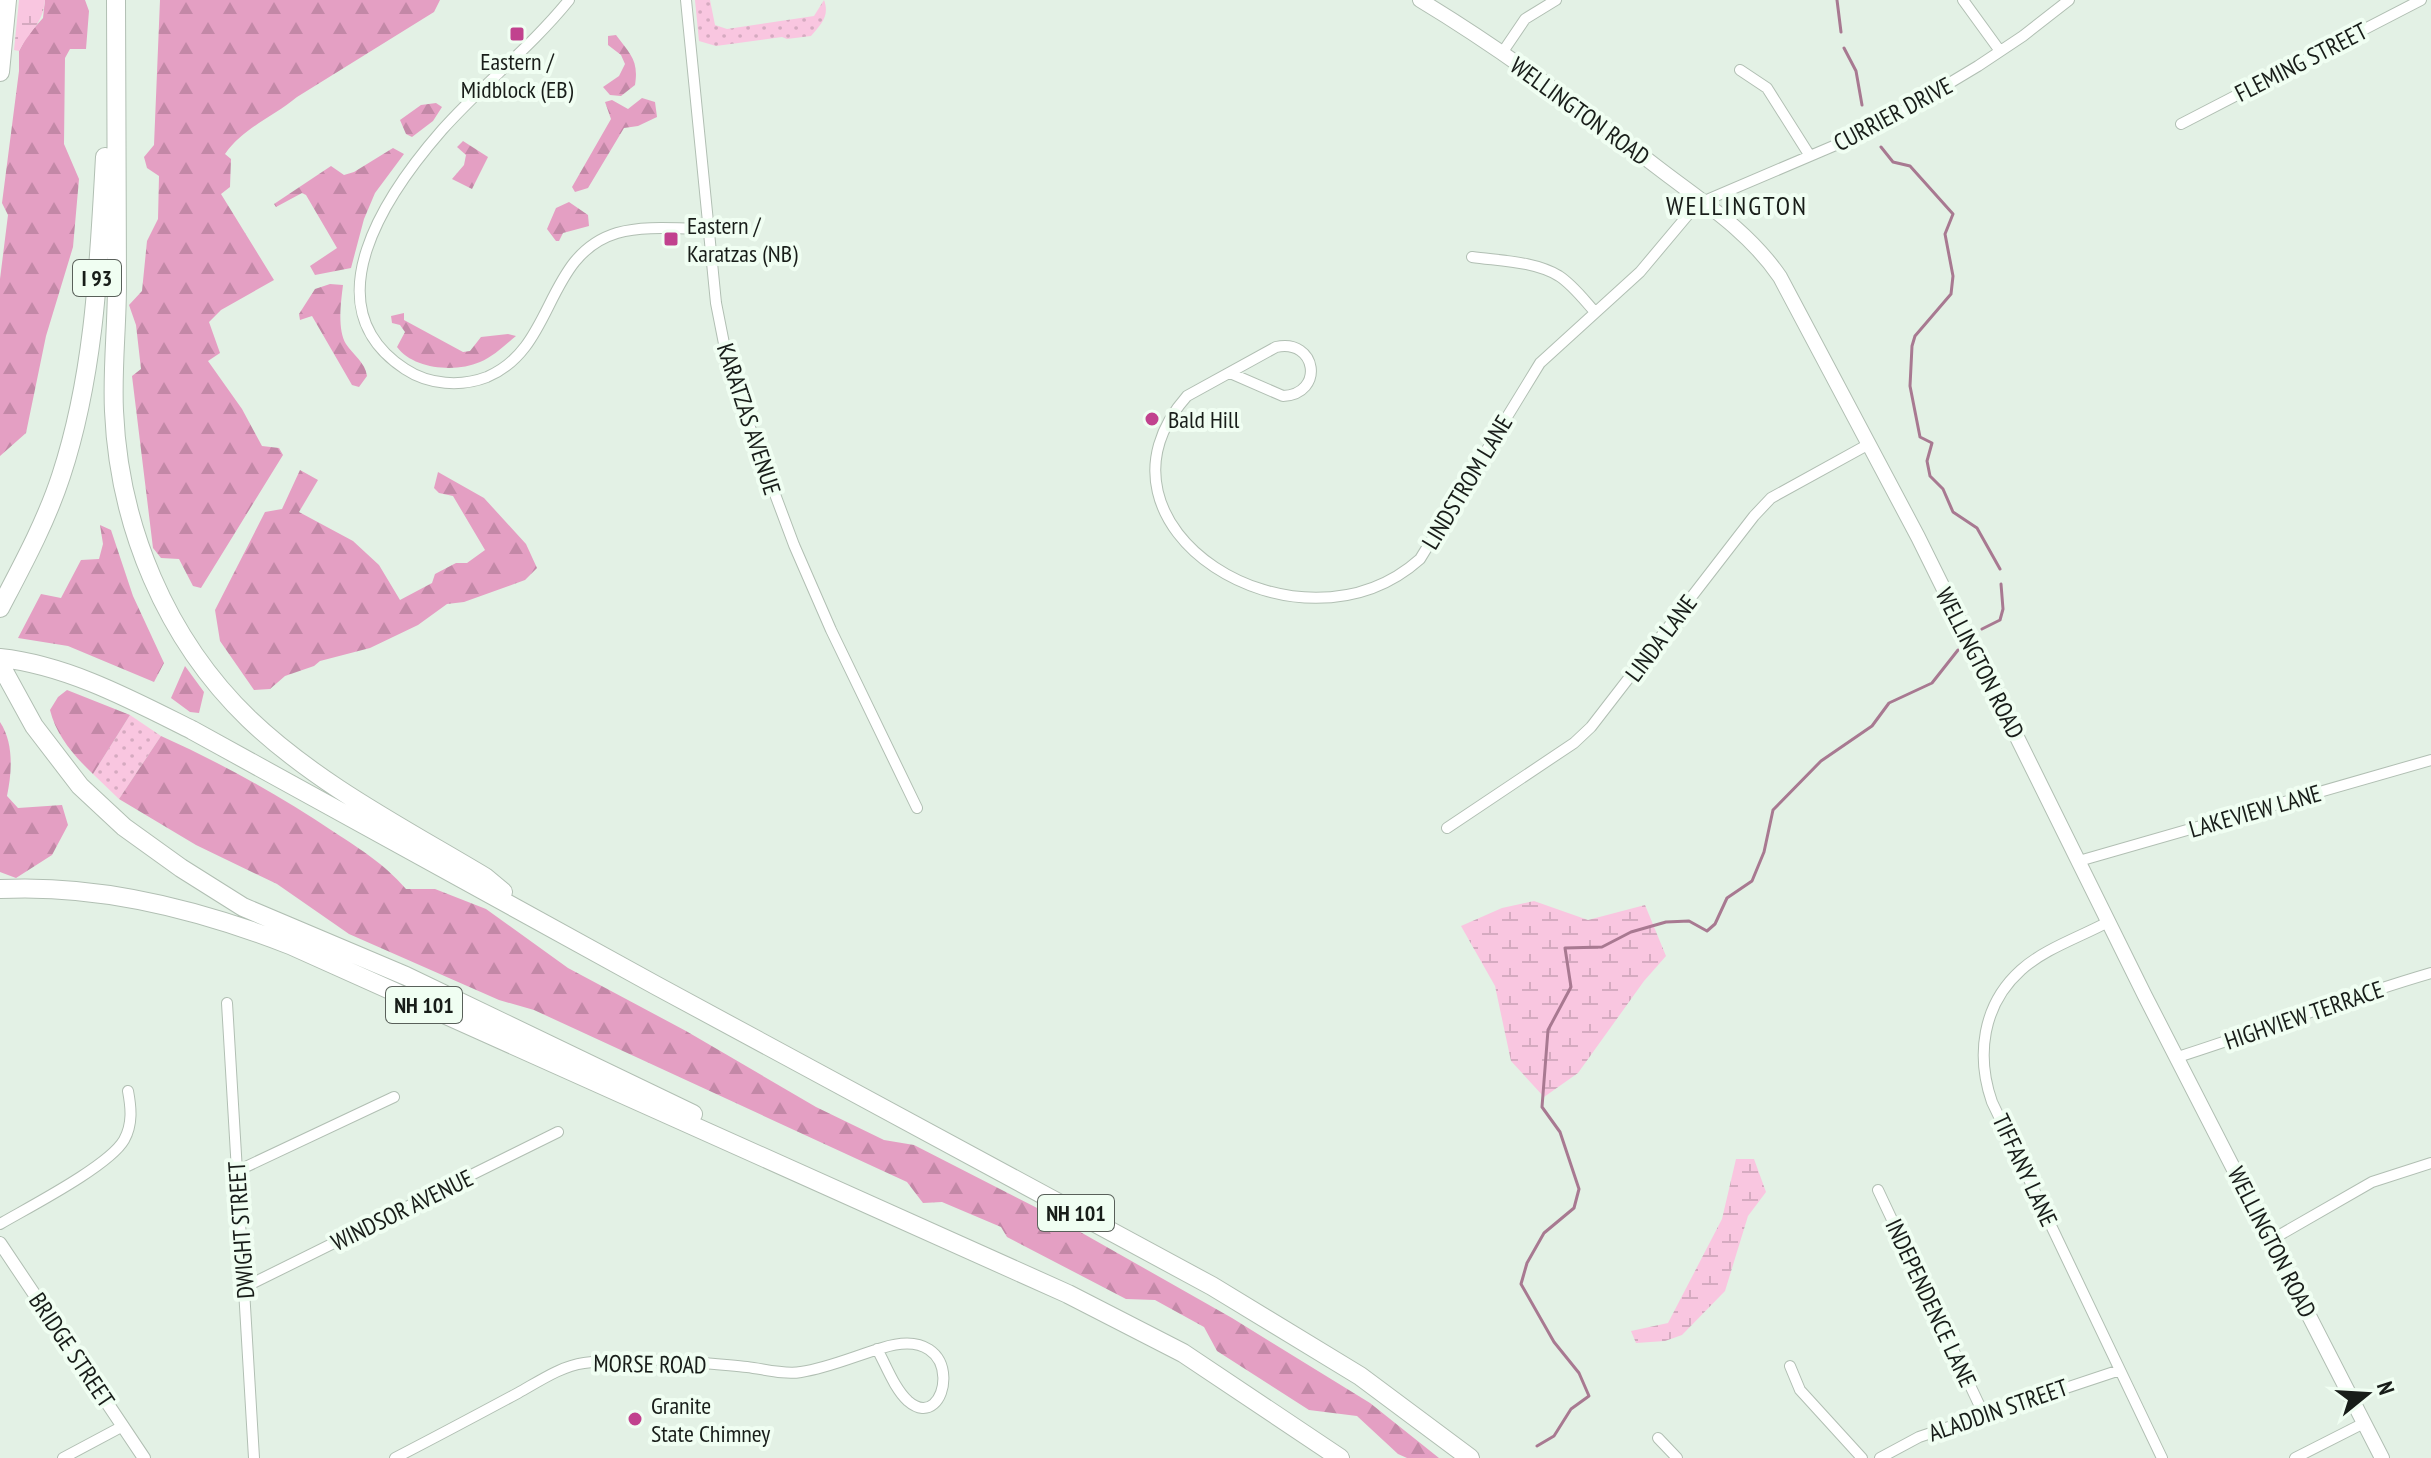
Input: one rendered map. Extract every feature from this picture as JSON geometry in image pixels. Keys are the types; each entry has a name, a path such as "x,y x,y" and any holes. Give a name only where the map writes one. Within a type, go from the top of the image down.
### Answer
{"highway":[{"path":"0,72 7,0"},
{"path":"115,0 115,432 126,501 154,582 191,651 252,722 335,786 485,877 533,917"},
{"name":"I 93","path":"0,608 31,548 61,477 86,376 97,281 115,0"},
{"path":"4,660 34,726 80,786 135,835 243,907 448,997 662,1098 830,1185"},
{"name":"NH 101","path":"4,660 75,677 140,704 533,917 1262,1315 1360,1376 1470,1458"},
{"name":"NH 101","path":"0,889 60,890 117,896 176,907 258,932 747,1151 830,1185 1068,1294 1183,1353 1340,1458"}],"main road":[{"name":"WELLINGTON ROAD","path":"1420,0 1502,53 1739,230 1780,277 1869,444 2108,922 2382,1458"}],"street":[{"path":"569,0 442,130 387,207 370,239 360,275 362,314 371,335 396,363 422,378 445,383 479,379 509,364 526,349 563,277 578,257 596,243 617,233 636,229 708,229"},
{"name":"KARATZAS AVENUE","path":"686,0 708,229 730,374 794,545 831,630 917,808"},
{"path":"1502,53 1525,19 1556,0"},
{"path":"1963,0 2000,51"},
{"name":"CURRIER DRIVE","path":"1702,202 1898,114 2000,51 2069,0"},
{"name":"FLEMING STREET","path":"2181,124 2421,0"},
{"path":"1740,70 1767,88 1810,156"},
{"name":"LINDSTROM LANE","path":"1230,373 1275,394 1292,396 1306,386 1311,369 1305,355 1292,346 1284,345 1230,373 1187,396 1163,432 1156,464 1160,495 1172,524 1203,560 1244,585 1305,597 1348,597 1373,589 1398,576 1420,559 1445,522 1526,382 1547,355 1640,272 1702,202"},
{"path":"1472,257 1542,268 1559,276 1595,312"},
{"name":"LINDA LANE","path":"1447,828 1574,743 1591,727 1771,498 1869,444"},
{"name":"LAKEVIEW LANE","path":"2079,861 2431,760"},
{"name":"TIFFANY LANE","path":"2108,922 2041,956 2020,971 2004,989 1993,1010 1982,1055 1984,1078 1992,1102 2162,1458"},
{"name":"HIGHVIEW TERRACE","path":"2178,1057 2277,1026 2335,1002 2431,973"},
{"name":"DWIGHT STREET","path":"227,1003 254,1458"},
{"path":"0,1224 100,1164 118,1148 129,1127 131,1110 128,1091"},
{"path":"237,1171 394,1097"},
{"name":"WINDSOR AVENUE","path":"245,1287 558,1132"},
{"path":"2271,1240 2372,1182 2431,1163"},
{"name":"INDEPENDENCE LANE","path":"1878,1190 1984,1415"},
{"name":"BRIDGE STREET","path":"0,1243 144,1458"},
{"name":"MORSE ROAD","path":"395,1458 580,1363 672,1360 800,1372 877,1349 900,1343 922,1346 931,1352 944,1372 945,1385 941,1396 933,1404 923,1407 912,1404 903,1396 877,1349"},
{"path":"1790,1366 1800,1390 1862,1458"},
{"name":"ALADDIN STREET","path":"1880,1458 1919,1437 2120,1370"},
{"path":"2295,1458 2364,1423"},
{"path":"63,1458 123,1426"},
{"path":"1658,1438 1677,1458"}],"green space":[{"path":"19,0 45,0 39,21 19,51 14,50"},
{"path":"45,0 85,0 89,11 86,49 70,49 65,58 64,144 79,179 73,247 46,336 26,433 0,456 0,279 8,215 2,203 19,51 43,18"},
{"path":"160,0 440,0 434,12 297,97 249,130 225,154 231,159 230,187 221,194 274,280 221,310 209,322 220,353 208,361 242,409 262,446 279,448 283,455 201,588 193,586 179,559 161,558 153,548 132,376 141,369 136,325 129,305 142,291 147,241 158,219 159,176 147,168 144,157 154,145"},
{"path":"695,0 710,0 715,25 727,29 814,16 824,0 826,11 824,20 811,36 716,46 699,41"},
{"path":"616,35 636,69 635,85 621,96 610,95 603,87 619,76 625,64 621,55 608,45 608,36"},
{"path":"642,98 655,102 657,117 638,126 624,128 588,188 575,192 572,187 611,119 605,102 612,100 628,109"},
{"path":"436,103 442,107 433,121 412,137 406,134 400,120 421,105"},
{"path":"463,141 488,157 472,189 452,179 464,165 466,155 457,147"},
{"path":"393,148 404,154 375,193 364,219 351,268 315,275 310,266 337,248 306,195 302,193 276,207 274,204 331,166 344,175"},
{"path":"569,202 588,215 589,226 563,233 556,241 547,229 556,208"},
{"path":"330,284 343,285 341,331 367,376 359,387 352,385 312,316 300,320 299,314 315,289"},
{"path":"404,313 404,320 463,352 470,351 481,337 516,336 480,362 459,367 435,367 413,360 397,347 405,332 400,325 392,323 391,316"},
{"path":"300,470 318,480 299,512 353,541 379,565 400,600 432,583 435,574 456,563 467,563 485,550 453,496 439,493 434,488 438,472 484,498 526,544 537,568 525,580 464,602 447,604 418,625 370,648 320,661 285,676 270,689 254,690 220,641 215,610 265,512 282,509"},
{"path":"100,525 111,530 133,596 164,663 154,682 68,646 18,638 41,594 61,598 81,560 99,559 103,544"},
{"path":"185,666 204,692 199,713 190,712 171,698"},
{"path":"67,690 130,715 93,774 67,745 50,710"},
{"path":"130,715 161,736 119,799 93,774"},
{"path":"0,722 8,739 11,758 7,796 18,808 62,805 68,825 52,855 16,878 0,872"},
{"path":"161,736 228,768 292,805 372,858 406,889 435,889 486,909 568,968 686,1031 816,1107 884,1140 914,1145 1045,1212 1232,1318 1370,1403 1439,1458 1407,1458 1398,1454 1357,1416 1309,1410 1217,1351 1204,1327 1155,1300 1126,1299 1007,1237 1001,1227 942,1202 923,1203 907,1182 534,1010 499,1000 349,934 277,884 196,845 119,799"},
{"path":"1534,901 1588,920 1645,905 1666,956 1644,981 1578,1073 1544,1097 1511,1061 1495,986 1461,926 1502,908"},
{"path":"1736,1159 1754,1159 1766,1192 1748,1216 1725,1291 1682,1335 1665,1341 1636,1343 1631,1331 1668,1323 1722,1219"}],"waterway":[{"path":"1837,0 1841,32"},
{"path":"1844,48 1856,71 1862,105"},
{"path":"1881,147 1893,162 1910,166 1953,214 1945,234 1953,276 1951,294 1915,336 1910,386 1920,437 1932,443 1927,461 1930,476 1943,489 1953,512 1977,528 2000,569"},
{"path":"1982,629 2000,620 2003,609 2001,584"},
{"path":"1537,1446 1554,1436 1571,1409 1589,1396 1579,1373 1554,1342 1521,1284 1527,1263 1544,1233 1574,1208 1579,1189 1560,1132 1542,1107 1548,1030 1571,987 1565,948 1602,947 1631,932 1666,922 1689,921 1707,931 1715,924 1727,898 1752,881 1764,852 1773,810 1821,761 1872,726 1889,703 1932,683 1958,650"}],"place":[{"name":"Eastern / Midblock (EB)","path":"517,34"},
{"name":"Eastern / Karatzas (NB)","path":"671,239"},
{"name":"Bald Hill","path":"1152,419"},
{"name":"Granite State Chimney","path":"635,1419"}],"district":[{"name":"WELLINGTON","path":"1737,205"}]}
